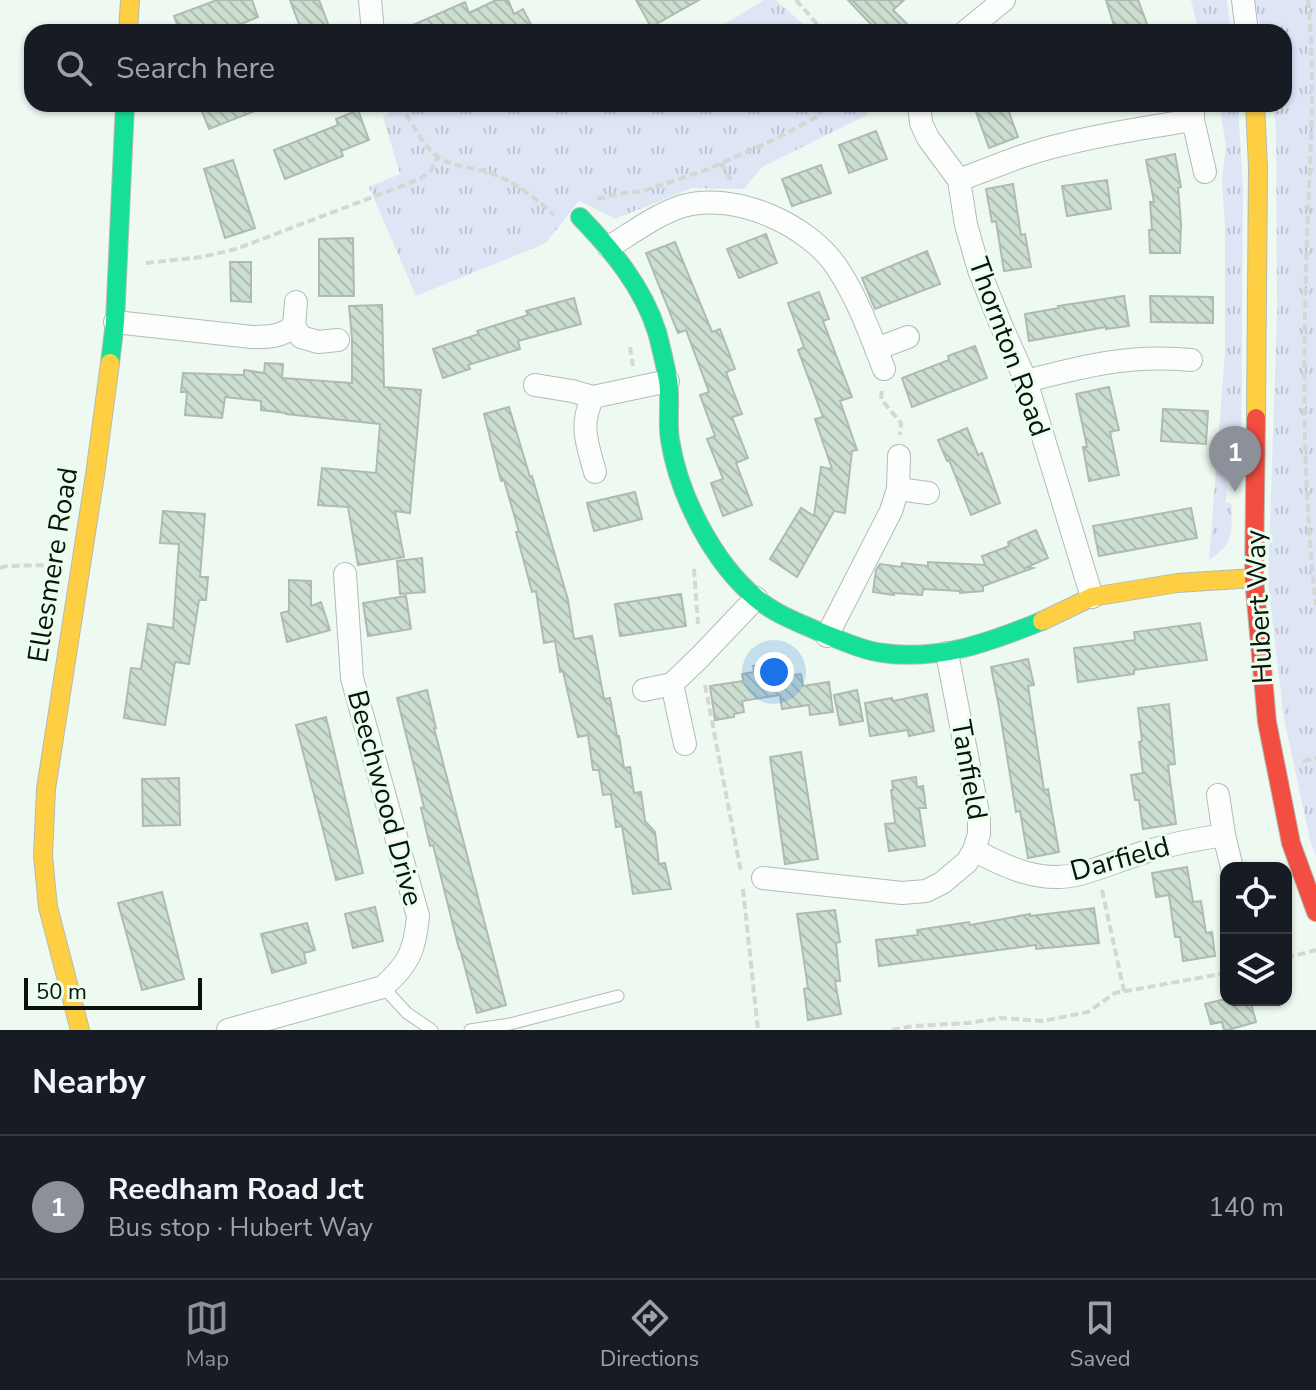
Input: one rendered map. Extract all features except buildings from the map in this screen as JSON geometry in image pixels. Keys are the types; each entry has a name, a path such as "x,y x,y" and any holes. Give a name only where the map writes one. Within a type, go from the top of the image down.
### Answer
{"street":[{"path":"128,24 130,0"},
{"path":"370,0 372,24"},
{"path":"975,24 1004,0"},
{"path":"1243,0 1246,24"},
{"name":"Ellesmere Road","path":"80,1030 48,907 43,856 46,789 82,565 115,322 125,112"},
{"name":"Thornton Road","path":"920,112 928,138 959,180 966,225 979,270 1026,381 1092,597"},
{"path":"959,180 1024,155 1193,112 1205,172"},
{"name":"Hubert Way","path":"1255,112 1258,167 1254,578 1267,722 1291,843 1316,912"},
{"path":"609,247 685,205 720,202 756,209 814,243 837,266 880,359 908,337"},
{"path":"580,217 609,247 640,293 656,330 668,381 670,439 678,474 710,544 756,598 782,616 854,646 882,653 947,653 992,641 1092,597 1177,583 1254,578"},
{"path":"296,302 294,326 301,337 318,342 338,340"},
{"path":"115,322 252,337 271,337 294,326"},
{"path":"1026,381 1111,361 1191,360"},
{"path":"535,385 593,397 668,381"},
{"path":"593,397 586,413 585,436 595,472"},
{"path":"827,636 891,511 898,489 899,456"},
{"path":"898,489 928,493"},
{"name":"Beechwood Drive","path":"345,574 352,678 418,916 410,954 400,972 383,987"},
{"path":"644,690 672,684 756,598"},
{"name":"Tanfield","path":"749,880 902,893 926,891 955,874 967,862 979,834 979,818 947,653"},
{"path":"672,684 685,744"},
{"path":"1218,795 1231,862"},
{"name":"Darfield","path":"974,850 1013,870 1056,877 1078,874 1169,845 1224,835"},
{"path":"228,1030 383,987"}],"lane":[{"path":"383,987 407,1013 432,1030"},
{"path":"470,1030 510,1024 618,996"}],"path":[{"path":"1308,0 1315,83 1304,407 1316,605"},
{"path":"800,1 818,24"},
{"path":"405,112 438,157 508,180 545,206 561,222"},
{"path":"594,200 643,191 706,170 765,144 817,117 820,112"},
{"path":"118,263 166,262 236,249 420,179 432,169 438,157"},
{"path":"630,344 637,388"},
{"path":"880,359 881,399 901,423 899,456"},
{"path":"0,568 82,565"},
{"path":"694,567 700,657 749,880 758,1030"},
{"path":"1097,868 1124,991"},
{"path":"1292,956 1316,950"},
{"path":"892,1030 1000,1018 1043,1021 1088,1012 1115,993 1220,974"},
{"path":"968,1023 970,1030"}],"green space":[{"path":"764,0 776,0 803,24 724,24"},
{"path":"1191,0 1227,0 1230,24 1197,24"},
{"path":"1255,0 1316,0 1316,856 1284,719 1268,584 1277,313 1274,112 1292,112 1292,24 1260,24"},
{"path":"390,112 869,112 762,167 744,189 692,188 615,219 579,201 546,243 416,296 369,187 400,174 383,117"},
{"path":"1220,112 1238,112 1243,189 1241,454 1235,454 1232,479 1227,480 1226,502 1232,504 1230,536 1224,548 1209,560 1225,351 1222,180 1226,146"}],"traffic: fast":[{"path":"110,363 115,322 125,112"},
{"path":"580,217 625,270 651,315 668,380 670,440 681,483 712,547 756,598 786,617 851,644 875,652 904,655 964,648 1042,621"}],"traffic: slow":[{"path":"128,24 130,0"},
{"path":"1255,112 1258,167 1256,418"},
{"path":"80,1030 48,907 43,856 46,789 110,363"},
{"path":"1042,621 1092,597 1177,583 1254,578"}],"traffic: jam":[{"path":"1256,418 1254,578 1267,722 1291,843 1316,912"}],"place":[{"name":"Reedham Road Jct","path":"1235,492"}]}
